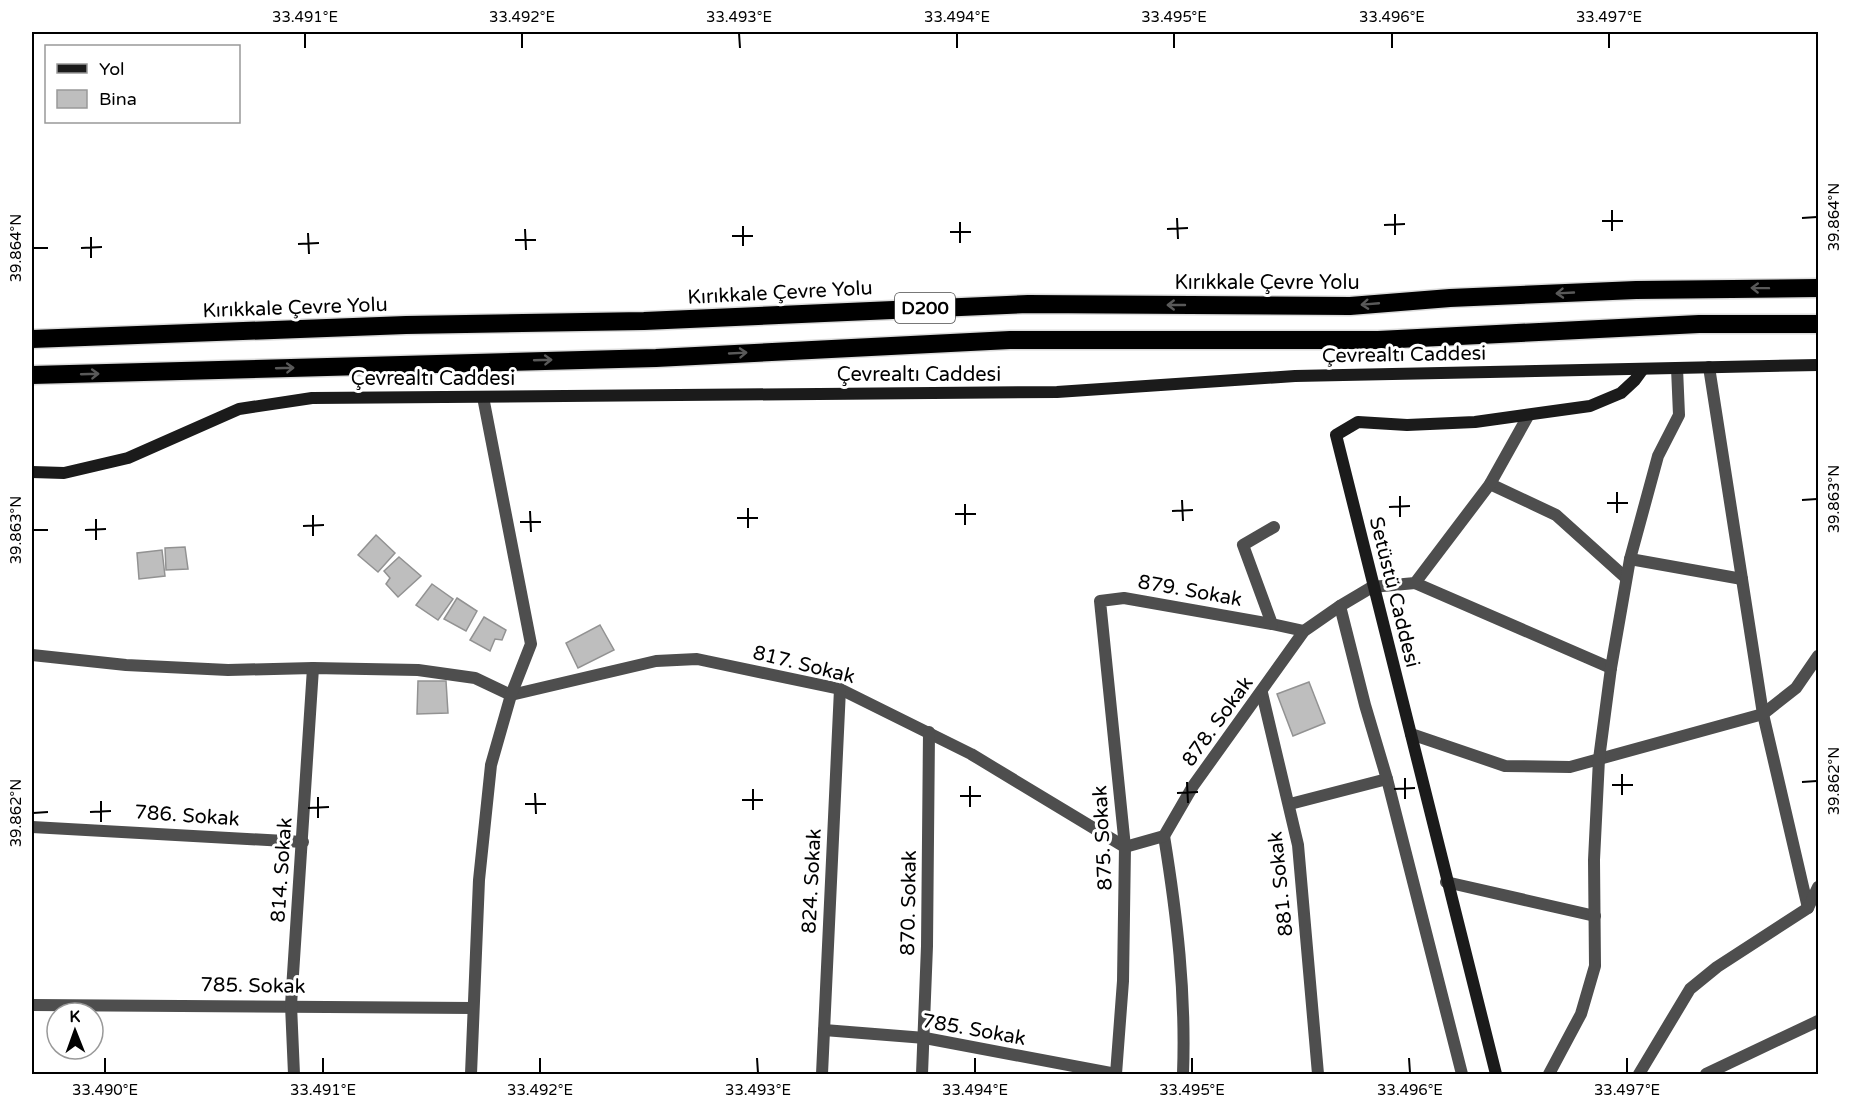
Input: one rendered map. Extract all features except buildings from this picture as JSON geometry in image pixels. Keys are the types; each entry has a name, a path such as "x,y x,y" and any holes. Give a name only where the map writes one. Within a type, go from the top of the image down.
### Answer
{"highway":[{"name":"Kırıkkale Çevre Yolu","path":"32,339 406,325 644,321 1028,304 1350,306 1450,298 1636,290 1818,288"},
{"name":"D200","path":"32,375 656,358 1010,340 1378,340 1699,324 1818,324"}],"main road":[{"name":"Çevrealtı Caddesi","path":"32,472 64,473 128,458 239,409 312,398 1057,392 1295,376 1818,365"},
{"name":"Setüstü Caddesi","path":"1496,1074 1372,587 1336,435 1358,422 1441,423 1528,416 1590,406 1621,393 1643,369"}],"street":[{"path":"1709,367 1763,714 1808,908"},
{"path":"1549,1074 1581,1014 1595,966 1594,860 1599,759 1611,668 1630,559 1658,456 1679,416 1677,368"},
{"path":"471,1074 478,879 491,765 511,695 531,644 483,397"},
{"path":"1415,583 1490,484 1528,416"},
{"path":"1490,484 1556,515 1626,578"},
{"path":"1272,624 1243,545 1274,527"},
{"path":"1630,559 1742,579"},
{"path":"1304,631 1372,587 1415,583 1611,668"},
{"name":"879. Sokak","path":"1100,601 1124,598 1304,631"},
{"name":"875. Sokak","path":"1100,601 1125,847 1123,981 1116,1074"},
{"path":"1340,606 1365,705 1387,779 1462,1074"},
{"name":"878. Sokak","path":"1164,836 1193,786 1262,693 1304,631"},
{"path":"32,656 126,665 194,668 313,668 429,672 475,678 511,695"},
{"path":"1411,734 1505,766 1570,767 1763,714 1796,688 1818,656"},
{"name":"817. Sokak","path":"511,695 656,661 697,658 840,689 971,754 1125,847"},
{"name":"814. Sokak","path":"294,1074 291,1005 313,668"},
{"name":"824. Sokak","path":"822,1074 840,689"},
{"name":"881. Sokak","path":"1262,693 1298,845 1318,1074"},
{"name":"870. Sokak","path":"922,1074 925,1038 928,732"},
{"path":"1290,804 1387,779"},
{"name":"786. Sokak","path":"32,827 303,842"},
{"path":"1125,847 1164,836 1179,935 1185,1037 1183,1074"},
{"path":"1446,882 1595,916"},
{"path":"1639,1074 1690,989 1717,966 1808,908 1818,887"},
{"name":"785. Sokak","path":"32,1005 473,1008"},
{"path":"1706,1074 1818,1021"},
{"name":"785. Sokak","path":"824,1030 925,1038 1116,1074"}]}
